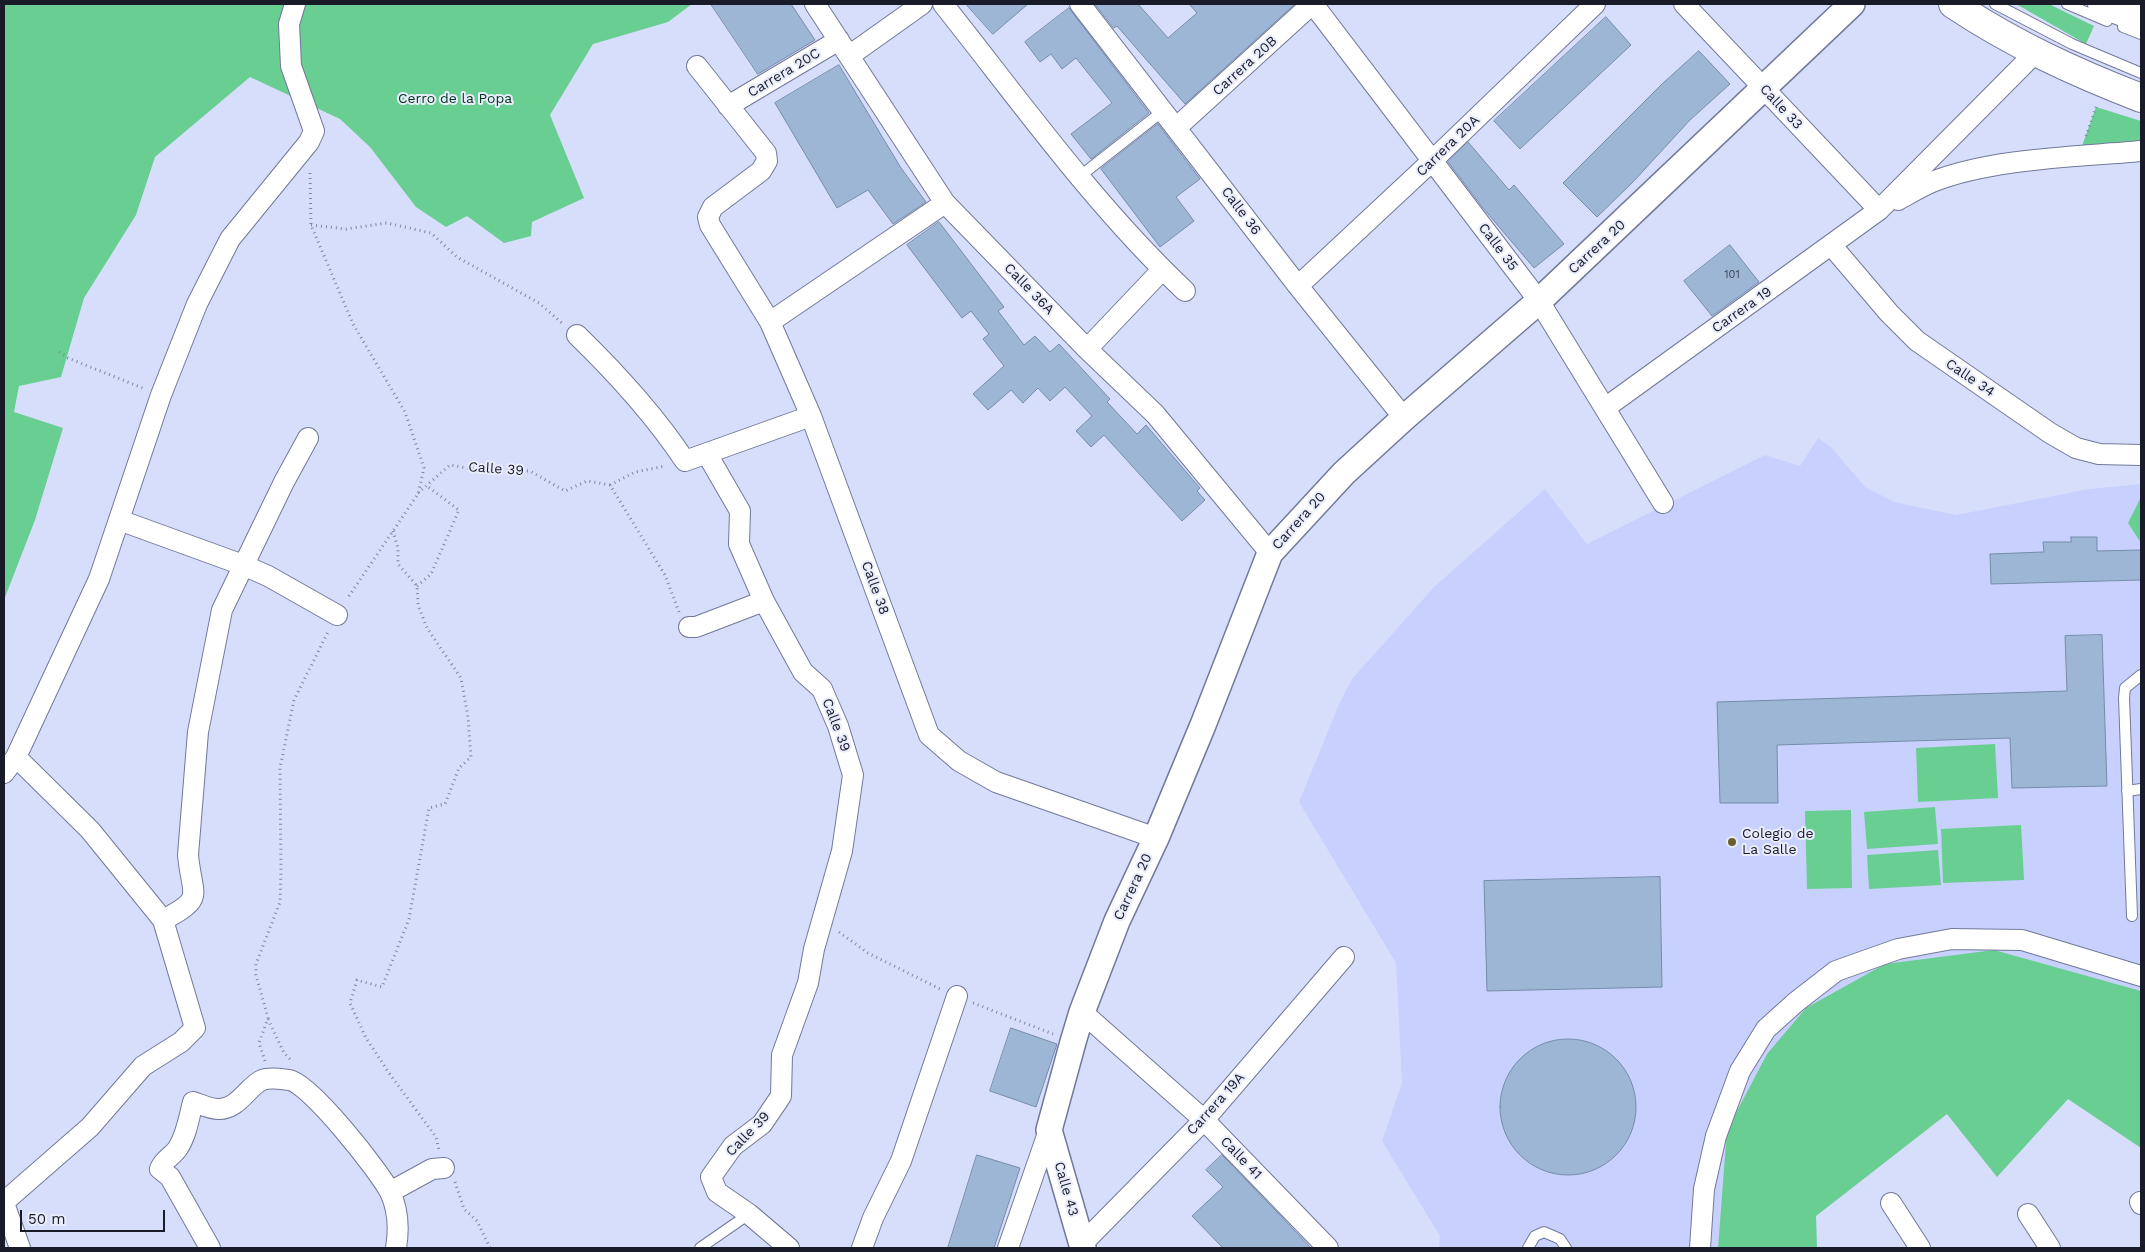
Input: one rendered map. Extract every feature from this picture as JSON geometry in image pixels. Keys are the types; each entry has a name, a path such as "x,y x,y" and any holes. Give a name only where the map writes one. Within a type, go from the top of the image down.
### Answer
{"highway":[{"path":"1953,4 2000,35 2035,54 2141,98"},
{"path":"2102,4 2141,19"}],"street":[{"path":"4,773 16,757 99,579 162,395 197,304 230,239 309,142 314,131 290,66 289,24 295,4"},
{"name":"Calle 36A","path":"815,4 944,203 1087,349 1155,414 1270,553"},
{"name":"Carrera 20C","path":"728,106 844,48 922,4"},
{"path":"944,4 1079,177 1162,270 1185,292"},
{"name":"Calle 36","path":"1080,4 1298,286 1404,418"},
{"name":"Carrera 20B","path":"1177,128 1313,4"},
{"name":"Calle 35","path":"1313,4 1539,301 1663,503"},
{"name":"Carrera 20A","path":"1298,286 1432,161 1595,4"},
{"name":"Calle 33","path":"1684,4 1879,210"},
{"name":"Carrera 20","path":"1008,1248 1049,1130 1082,1012 1117,921 1156,838 1203,725 1270,553 1344,473 1404,418 1539,301 1852,4"},
{"name":"Carrera 19","path":"1605,408 1832,246 1879,210 2035,54"},
{"path":"697,66 728,106"},
{"name":"Calle 38","path":"728,106 766,153 767,161 761,171 713,207 708,217 710,225 770,322 811,416 929,735 959,762 996,782 1156,838"},
{"name":"Carrera 19","path":"1879,210 1930,182 1948,176 2007,164 2141,151"},
{"path":"770,322 944,203"},
{"name":"Calle 34","path":"1832,246 1889,313 1917,342 2050,433 2076,448 2098,454 2141,455"},
{"path":"1087,349 1162,270"},
{"path":"577,335 619,377 665,431 685,461 811,416"},
{"path":"163,920 192,902 195,890 190,875 188,855 198,732 222,610 284,482 308,438"},
{"path":"689,627 696,627 764,601 740,544 740,511 707,454"},
{"path":"119,520 268,576 337,615"},
{"name":"Calle 39","path":"764,601 803,672 822,689 838,726 853,775 842,851 814,949 808,982 782,1055 782,1096 762,1124 734,1146 711,1177 717,1192 749,1214 790,1248"},
{"path":"16,757 90,830 163,920 195,1028 181,1042 143,1066 90,1128 4,1203 20,1248"},
{"path":"1700,1248 1704,1189 1716,1136 1740,1071 1766,1029 1796,1002 1836,971 1898,948 1961,939 2022,940 2141,976"},
{"name":"Carrera 19A","path":"1083,1246 1204,1120 1344,957"},
{"path":"862,1248 873,1218 901,1160 957,996"},
{"name":"Calle 41","path":"1082,1012 1204,1120 1328,1248"},
{"path":"210,1248 170,1177 160,1169 162,1162 170,1158 181,1144 190,1120 193,1102 219,1110 235,1103 260,1081 268,1079 292,1080 310,1092 331,1114 390,1192 397,1216 396,1248"},
{"name":"Calle 43","path":"1049,1130 1083,1246"},
{"path":"390,1192 432,1170 444,1168"},
{"path":"1891,1203 1920,1248"},
{"path":"2028,1214 2050,1248"}],"lane":[{"path":"1995,4 2072,44 2141,73"},
{"path":"2067,4 2141,34"},
{"path":"1079,177 1163,111"},
{"path":"2132,916 2124,698 2125,688 2141,675"},
{"path":"2127,791 2141,790"},
{"path":"700,1248 749,1214"},
{"path":"1528,1248 1531,1240 1544,1232 1560,1239 1566,1248"}],"path":[{"path":"2078,157 2098,101"},
{"path":"310,225 346,229 387,223 431,232 457,257 538,303 577,335"},
{"path":"59,352 68,358 162,395"},
{"path":"685,461 634,472 610,485 665,575 682,620 689,627"},
{"name":"Calle 39","path":"418,494 450,465 483,471 530,471 565,491 587,481 610,485"},
{"path":"417,586 431,574 459,510 427,486"},
{"path":"393,531 398,548 398,564 417,586 418,605 427,628 460,678 468,717 471,757 459,768 445,804 428,808 409,919 382,987 356,980 350,1003 366,1038 436,1137 444,1168 453,1178 464,1209 477,1221 490,1248"},
{"path":"268,1018 284,1054 296,1065 310,1092"}],"shaded area":[{"name":"Colegio de La Salle","path":"1818,438 1831,447 1865,487 1894,502 1956,515 2089,489 2141,484 2141,1148 2068,1099 1997,1177 1947,1114 1816,1216 1817,1248 1439,1248 1440,1236 1382,1141 1402,1083 1396,963 1299,802 1340,702 1352,679 1435,586 1545,489 1587,544 1765,455 1800,466"}],"green space":[{"name":"Cerro de la Popa","path":"4,4 692,4 668,22 593,44 550,115 584,198 532,222 531,236 504,243 467,216 446,227 416,207 370,147 340,119 250,77 155,157 136,215 84,298 61,377 19,386 14,412 63,428 35,520 4,600"},
{"path":"2016,4 2049,4 2094,26 2086,44"},
{"path":"2096,107 2141,121 2141,141 2082,146"},
{"path":"2141,497 2141,543 2128,523"},
{"path":"1995,744 1998,798 1918,802 1916,748"},
{"path":"1935,807 1938,844 1867,849 1864,812"},
{"path":"1851,810 1852,888 1807,889 1805,811"},
{"path":"2021,825 2024,880 1943,883 1941,829"},
{"path":"1938,850 1941,885 1869,889 1867,855"},
{"path":"1994,950 2141,991 2141,1148 2068,1099 1997,1177 1947,1114 1816,1216 1817,1248 1718,1248 1727,1130 1767,1054 1806,1008 1885,964"}],"building":[{"path":"711,4 791,4 815,40 758,74"},
{"path":"966,4 1028,4 993,34"},
{"path":"1095,4 1138,4 1168,38 1197,13 1189,4 1295,4 1185,104 1117,26 1114,28"},
{"path":"1069,8 1149,113 1091,159 1071,134 1112,103 1076,58 1062,69 1051,54 1040,62 1025,42"},
{"path":"1606,17 1631,45 1520,149 1494,121"},
{"path":"1699,51 1730,84 1690,120 1633,182 1597,217 1563,183 1662,84"},
{"path":"839,65 901,168 926,202 893,224 868,190 837,208 775,103"},
{"path":"1158,124 1200,179 1176,197 1194,221 1160,247 1101,169"},
{"path":"1468,142 1509,190 1514,185 1564,244 1534,268 1483,208 1448,162"},
{"path":"939,222 1004,307 998,311 1024,345 1035,336 1050,352 1059,344 1110,399 1107,402 1137,434 1146,425 1200,488 1197,491 1205,500 1182,521 1104,435 1091,447 1076,431 1092,416 1065,387 1050,401 1038,388 1023,403 1011,390 988,410 973,394 1004,366 983,339 989,334 971,311 962,318 907,245"},
{"path":"1730,245 1759,282 1712,316 1684,281"},
{"path":"2071,537 2097,537 2097,551 2141,550 2141,580 1991,584 1990,554 2044,552 2043,542 2071,542"},
{"path":"2102,635 2107,786 2012,788 2010,738 1777,745 1778,803 1720,803 1717,702 2067,691 2065,636"},
{"path":"1660,877 1662,987 1487,991 1484,881"},
{"path":"1011,1028 1057,1044 1036,1107 990,1091"},
{"path":"1568,1039 1594,1045 1616,1059 1630,1081 1636,1107 1630,1133 1616,1155 1594,1169 1568,1175 1542,1169 1520,1155 1506,1133 1500,1107 1506,1081 1520,1059 1542,1045"},
{"path":"977,1155 1020,1168 994,1248 948,1248"},
{"path":"1222,1155 1311,1248 1223,1248 1192,1216 1223,1187 1206,1170"}],"place":[{"name":"Colegio de La Salle","path":"1732,842"}]}
